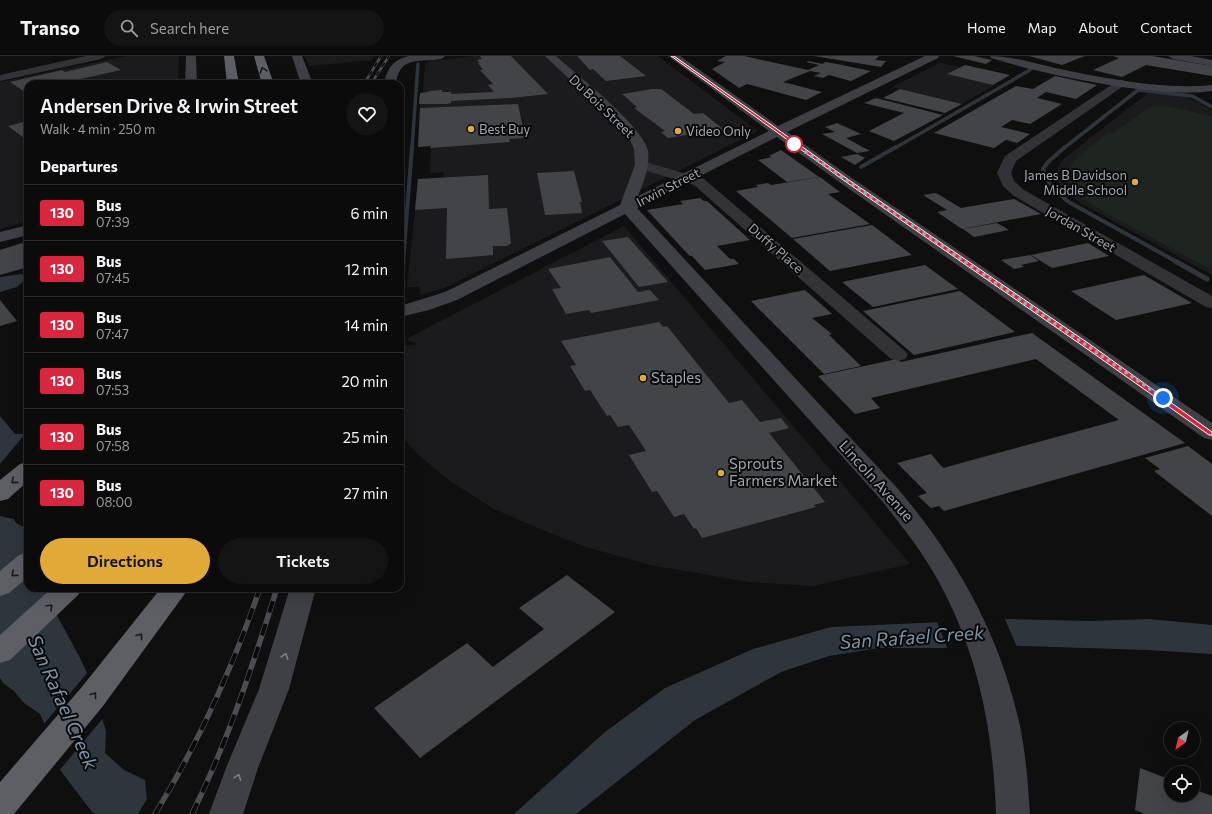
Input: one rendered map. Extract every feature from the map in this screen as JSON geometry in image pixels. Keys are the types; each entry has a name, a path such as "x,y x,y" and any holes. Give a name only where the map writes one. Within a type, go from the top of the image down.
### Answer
{"highway":[{"path":"230,56 232,80"},
{"path":"259,56 267,80"},
{"path":"0,493 24,472"},
{"path":"0,586 24,565"},
{"path":"0,652 65,592"},
{"path":"0,806 116,666 173,592"}],"street":[{"path":"27,73 37,69 101,56"},
{"path":"191,56 191,80"},
{"path":"297,56 306,80"},
{"path":"391,80 397,64 410,59 440,56"},
{"name":"Du Bois Street","path":"550,56 623,123 636,139 641,149 642,165 627,207"},
{"path":"673,56 781,122 855,173 913,217 1212,421"},
{"path":"680,56 781,122 1212,433"},
{"name":"Irwin Street","path":"404,311 451,296 687,177 781,122 806,117 934,56"},
{"path":"995,56 1056,72 1121,83 1179,90 1212,88"},
{"path":"1173,56 1212,63"},
{"path":"0,78 41,72 114,57"},
{"name":"Jordan Street","path":"1121,83 1010,159 1004,173 1008,183 1019,193 1212,303"},
{"name":"Duffy Place","path":"642,165 687,177 706,187 898,355"},
{"name":"Lincoln Avenue","path":"627,207 906,512 934,550 955,585 968,612 991,669 999,697 1008,752 1012,780 1013,814"},
{"path":"0,237 24,231"},
{"path":"226,814 242,768 274,689 302,592"}],"shaded area":[{"path":"127,56 179,56 178,80 24,80 24,222 0,229 0,82"},
{"path":"305,56 374,56 372,60 309,66"},
{"path":"476,56 658,56 758,131 444,288 421,295 419,287 407,287 418,179 444,178 443,172 430,173 431,146 418,147 420,93 423,92 425,63"},
{"path":"940,63 960,67 948,74 995,85 962,104 892,87"},
{"name":"James B Davidson Middle School","path":"1148,93 1182,95 1212,110 1212,275 1082,204 1060,186 1056,178 1056,171 1062,160"},
{"name":"James B Davidson Middle School","path":"1167,106 1212,116 1212,270 1104,212 1075,192 1068,180 1069,169 1079,155 1109,132 1113,133 1150,107"},
{"path":"624,226 910,564 813,586 749,582 650,565 586,547 494,509 450,481 415,452 404,438 404,346 416,344 406,339"}],"water":[{"path":"22,274 24,276 24,281 17,287 0,292 0,277"},
{"path":"0,416 15,434 24,435 0,464"},
{"name":"San Rafael Creek","path":"0,516 14,519 16,523 24,527 24,592 45,592 80,658 90,679 106,731 105,753 124,770 145,780 147,801 157,814 96,814 92,812 60,770 40,714 24,703 14,691 3,683 0,678"},
{"name":"San Rafael Creek","path":"1010,619 1090,621 1149,619 1212,625 1212,654 1147,650 995,645 946,648 879,648 829,656 781,672 695,720 576,814 514,814 605,732 665,688 753,649 831,627"}],"pier":[{"path":"1004,617 1017,647 948,650 936,619"},
{"path":"88,672 104,717 58,772 43,725"},
{"path":"148,797 149,800 159,814 138,814"}],"building":[{"path":"480,56 511,56 548,94 511,98 451,101 451,103 447,104 419,104 420,93 429,91 442,90 442,92 451,92 451,94 494,92 488,85 493,84 480,70 483,70 477,60 482,59"},
{"path":"577,56 620,56 646,76 606,81 593,69 590,70"},
{"path":"726,56 744,56 808,70 819,65 806,62 809,61 822,64 826,62 871,71 851,81 829,75 823,78 814,76 821,73 810,71 783,82 822,92 806,100 747,84 739,88 712,69 725,62 717,61"},
{"path":"814,56 879,56 875,60 886,61 881,67"},
{"path":"953,56 974,56 992,60 986,64"},
{"path":"1029,56 1085,56 1062,65"},
{"path":"1113,56 1152,56 1212,66 1212,76 1146,65 1122,77 1093,70 1119,58"},
{"path":"107,62 121,70 76,80 24,80 24,91 10,82 62,70 65,72"},
{"path":"965,65 1010,75 993,85 947,74"},
{"path":"1055,76 1097,85 1076,99 1046,92 1037,98 1062,104 1030,124 1012,120 1001,127 1030,134 1017,143 1006,140 994,148 934,133 1016,86 1033,89"},
{"path":"661,89 694,114 703,113 723,129 668,138 661,132 665,131 634,108 637,107 622,94"},
{"path":"900,89 962,104 945,113 883,98"},
{"path":"876,98 943,115 894,141 869,131 904,113 864,103"},
{"name":"Best Buy","path":"518,104 525,138 509,139 510,142 430,148 431,146 418,147 420,108"},
{"path":"24,122 24,138 8,126"},
{"path":"837,123 861,134 846,138 870,151 857,153 822,134 835,132 825,127"},
{"path":"781,150 819,177 787,182 758,160 772,157 769,156"},
{"path":"857,154 865,158 855,165 841,157"},
{"path":"574,171 582,202 580,202 582,213 545,215 537,173"},
{"path":"488,175 489,209 507,208 511,243 507,246 493,246 493,255 446,259 447,208 415,210 418,179"},
{"path":"820,177 840,192 828,194 870,224 792,238 736,191 758,187 756,185 768,183 771,185"},
{"path":"936,193 961,208 1014,199 1041,214 962,229 937,212 947,210 923,195"},
{"path":"700,198 707,201 750,240 717,246 730,259 734,259 739,264 705,270 647,210 683,204 680,201"},
{"path":"997,223 1009,230 974,237 963,229"},
{"path":"872,225 912,255 830,271 793,239"},
{"path":"628,237 668,282 639,287 602,241"},
{"path":"22,243 24,245 24,268 0,275 0,250"},
{"path":"1088,243 1109,256 1052,268 1031,255"},
{"path":"1030,255 1039,261 1021,265 1024,267 1014,269 1001,260"},
{"path":"610,257 638,292 650,290 659,300 591,313 589,310 566,314 552,289 561,288 548,269"},
{"path":"925,265 958,289 873,307 842,282"},
{"path":"1144,275 1192,303 1116,320 1071,291"},
{"path":"805,290 832,314 812,318 832,334 829,335 861,366 824,374 751,301"},
{"path":"960,291 1015,332 914,355 863,311"},
{"path":"0,300 17,321 0,326"},
{"name":"Sprouts Farmers Market","path":"659,322 663,327 667,326 729,403 742,400 760,422 781,418 789,428 769,433 825,502 814,505 816,507 702,538 684,514 674,517 657,491 652,492 629,455 646,451 629,425 618,427 610,415 607,416 590,390 585,391 570,366 576,365 561,341"},
{"path":"1032,333 1185,443 944,511 939,506 931,508 918,496 927,493 897,463 931,454 943,468 1119,420 1036,359 871,398 880,408 855,414 818,376 897,359 901,362"},
{"path":"1188,446 1212,464 1212,516 1154,471 1160,469 1145,458"},
{"path":"567,575 615,612 420,758 374,708 467,643 493,667 544,629 519,608"},
{"path":"1140,768 1164,777 1164,802 1200,802 1200,792 1212,796 1212,814 1145,814 1135,810"}],"waterway":[{"path":"412,148 418,64"},
{"path":"895,148 1030,70"},
{"path":"1064,148 1138,90 1192,96 1212,107"},
{"path":"404,249 412,147"},
{"path":"861,167 896,147"},
{"path":"1065,147 1048,162 1043,169 1049,183 1067,201 1177,262"},
{"path":"1175,261 1207,279"}],"railway":[{"path":"366,80 381,56"},
{"path":"374,80 389,56"},
{"path":"155,814 171,787 214,704 227,675 259,592"},
{"path":"192,814 217,759 239,702 259,646 276,592"}],"bus line":[{"name":"130","path":"673,56 764,123 1212,433"}],"place":[{"name":"Best Buy","path":"471,129"},
{"name":"Video Only","path":"678,131"},
{"name":"James B Davidson Middle School","path":"1135,182"},
{"name":"Staples","path":"643,378"},
{"name":"Sprouts Farmers Market","path":"721,473"}],"route":[{"path":"794,144 1163,398"}]}
